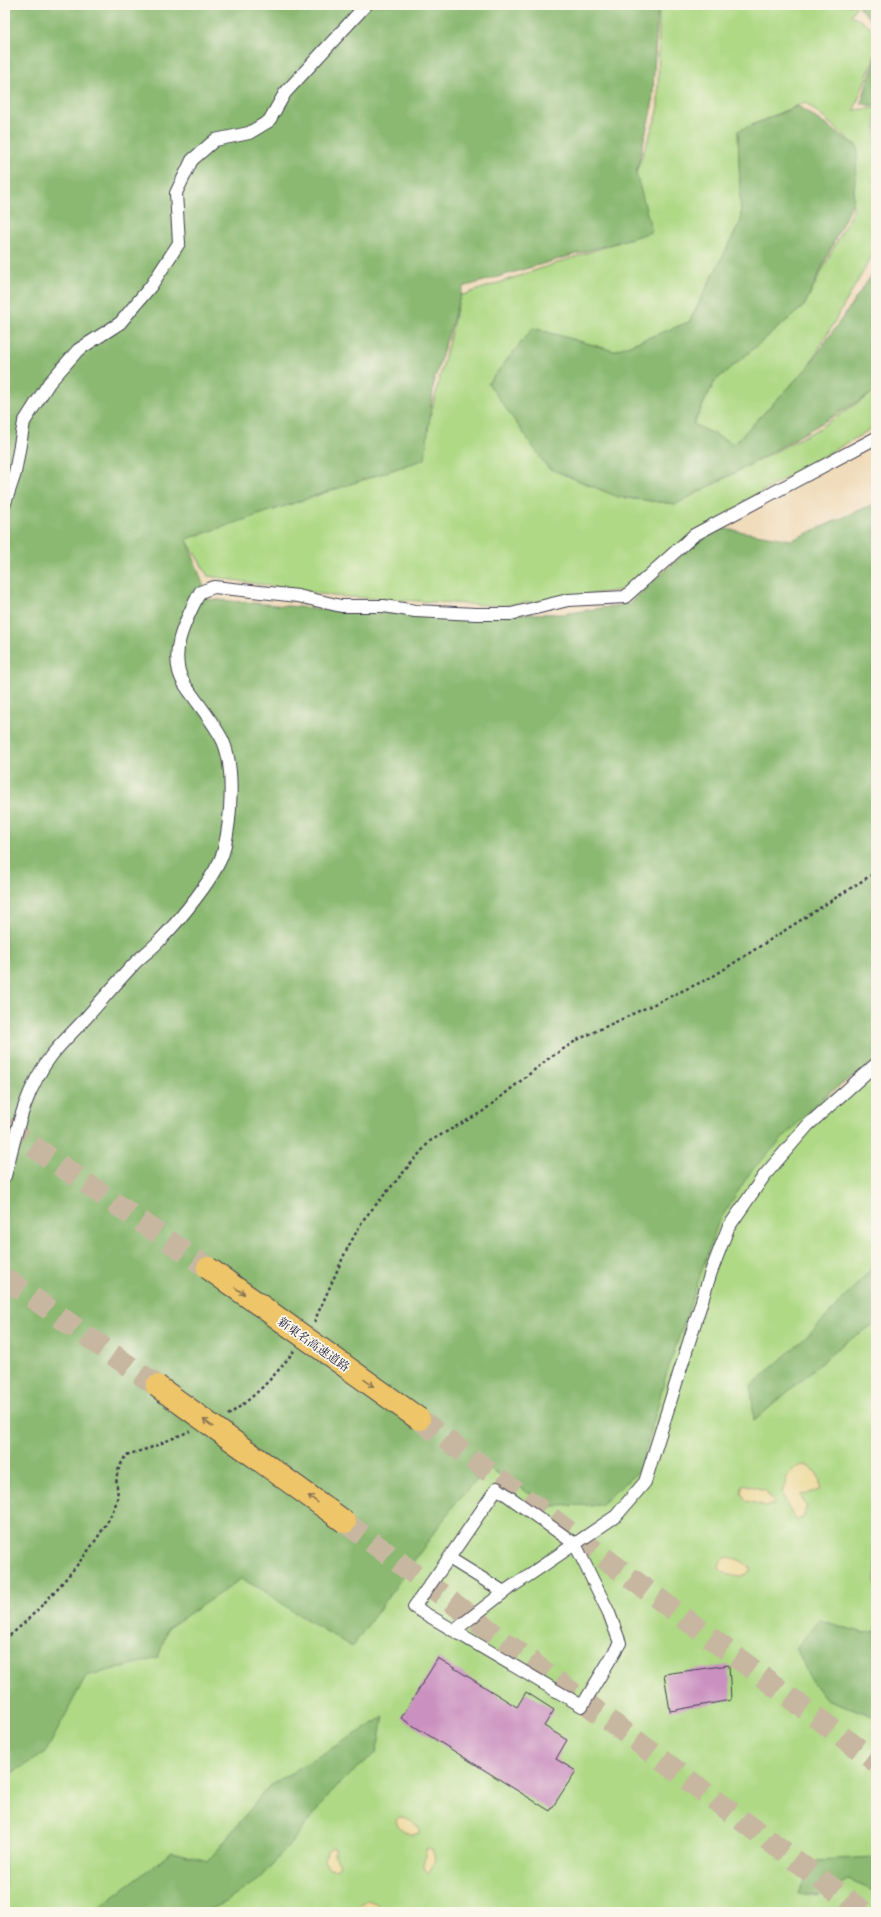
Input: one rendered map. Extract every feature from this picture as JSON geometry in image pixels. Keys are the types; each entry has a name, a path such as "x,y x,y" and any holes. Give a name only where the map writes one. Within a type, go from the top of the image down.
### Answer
{"highway":[{"name":"新東名高速道路","path":"208,1268 420,1419"},
{"path":"157,1386 345,1522"}],"street":[{"path":"5,503 15,473 24,422 49,383 78,350 120,323 151,286 179,243 176,193 192,160 215,140 249,133 270,122 285,93 366,5"},
{"path":"5,1176 20,1119 33,1083 51,1056 136,961 160,941 187,910 212,874 224,850 230,807 229,759 223,742 208,716 184,683 179,670 177,653 185,622 200,592 214,586 298,596 340,606 384,606 415,611 476,614 511,614 568,600 625,597 694,535 876,438"},
{"path":"454,1630 504,1592 616,1516 645,1482 711,1272 728,1228 764,1176 808,1125 876,1064"},
{"path":"497,1488 575,1544 609,1613 620,1643 582,1706 414,1607 497,1488"},
{"path":"449,1558 504,1592"}],"path":[{"path":"382,1198 430,1141 482,1112 548,1059 577,1040 712,977 876,872"}],"green space":[{"path":"5,5 658,5 652,106 636,173 652,232 463,287 434,381 425,459 187,539 208,599 366,613 563,614 628,604 713,527 792,540 876,503 876,1062 824,1096 751,1171 718,1223 665,1378 641,1469 600,1505 549,1506 489,1468 457,1501 352,1647 291,1610 263,1590 241,1579 168,1628 158,1658 86,1676 46,1752 5,1777"},
{"path":"659,5 857,5 851,15 876,30 876,52 854,110 876,108 876,249 809,366 734,445 693,425 715,381 804,306 852,212 858,147 805,102 738,131 741,221 689,322 614,351 533,328 618,497 676,504 818,429 876,391 876,426 760,493 623,590 501,606 334,596 208,576 186,539 419,461 460,296 643,234 636,173 658,112"},
{"path":"860,5 876,5 876,26 859,7"},
{"path":"876,56 876,107 861,103"},
{"path":"798,106 858,147 853,201 804,306 715,381 693,424 734,444 809,366 876,269 876,391 762,458 676,504 618,497 548,468 488,383 533,328 614,351 689,322 741,221 738,131"},
{"path":"876,1076 876,1912 5,1912 5,1724 805,1105"},
{"path":"876,1264 876,1323 843,1344 754,1421 751,1386 814,1330"},
{"path":"819,1620 864,1633 876,1631 876,1717 826,1699 809,1676 796,1648"},
{"path":"384,1717 376,1753 335,1787 292,1842 260,1878 226,1902 205,1912 92,1912 172,1852 208,1861 269,1786"},
{"path":"876,1857 876,1892 848,1880 818,1896 799,1893 816,1860"}],"sand":[{"path":"805,1465 813,1469 819,1478 820,1490 800,1495 807,1505 803,1518 798,1520 790,1511 782,1493 787,1477 798,1466"},
{"path":"743,1484 765,1490 775,1504 766,1506 746,1501 741,1492"},
{"path":"728,1557 741,1561 751,1570 741,1577 726,1574 719,1568 721,1560"},
{"path":"399,1817 408,1819 420,1829 420,1833 411,1835 402,1829 396,1820"},
{"path":"332,1848 336,1849 334,1855 340,1864 338,1868 333,1869 328,1867 325,1860 327,1852"},
{"path":"427,1849 432,1850 435,1859 428,1873 424,1868 424,1859"},
{"path":"368,1901 378,1905 376,1912 358,1911 357,1907 361,1903"}],"building":[{"path":"438,1658 517,1707 526,1692 554,1710 544,1726 567,1740 556,1759 576,1771 550,1811 401,1718"},
{"path":"729,1665 731,1700 670,1711 664,1674"}],"tunnel":[{"path":"5,1127 208,1268"},
{"path":"5,1278 157,1386"},
{"path":"419,1419 876,1762"},
{"path":"345,1522 864,1912"}]}
